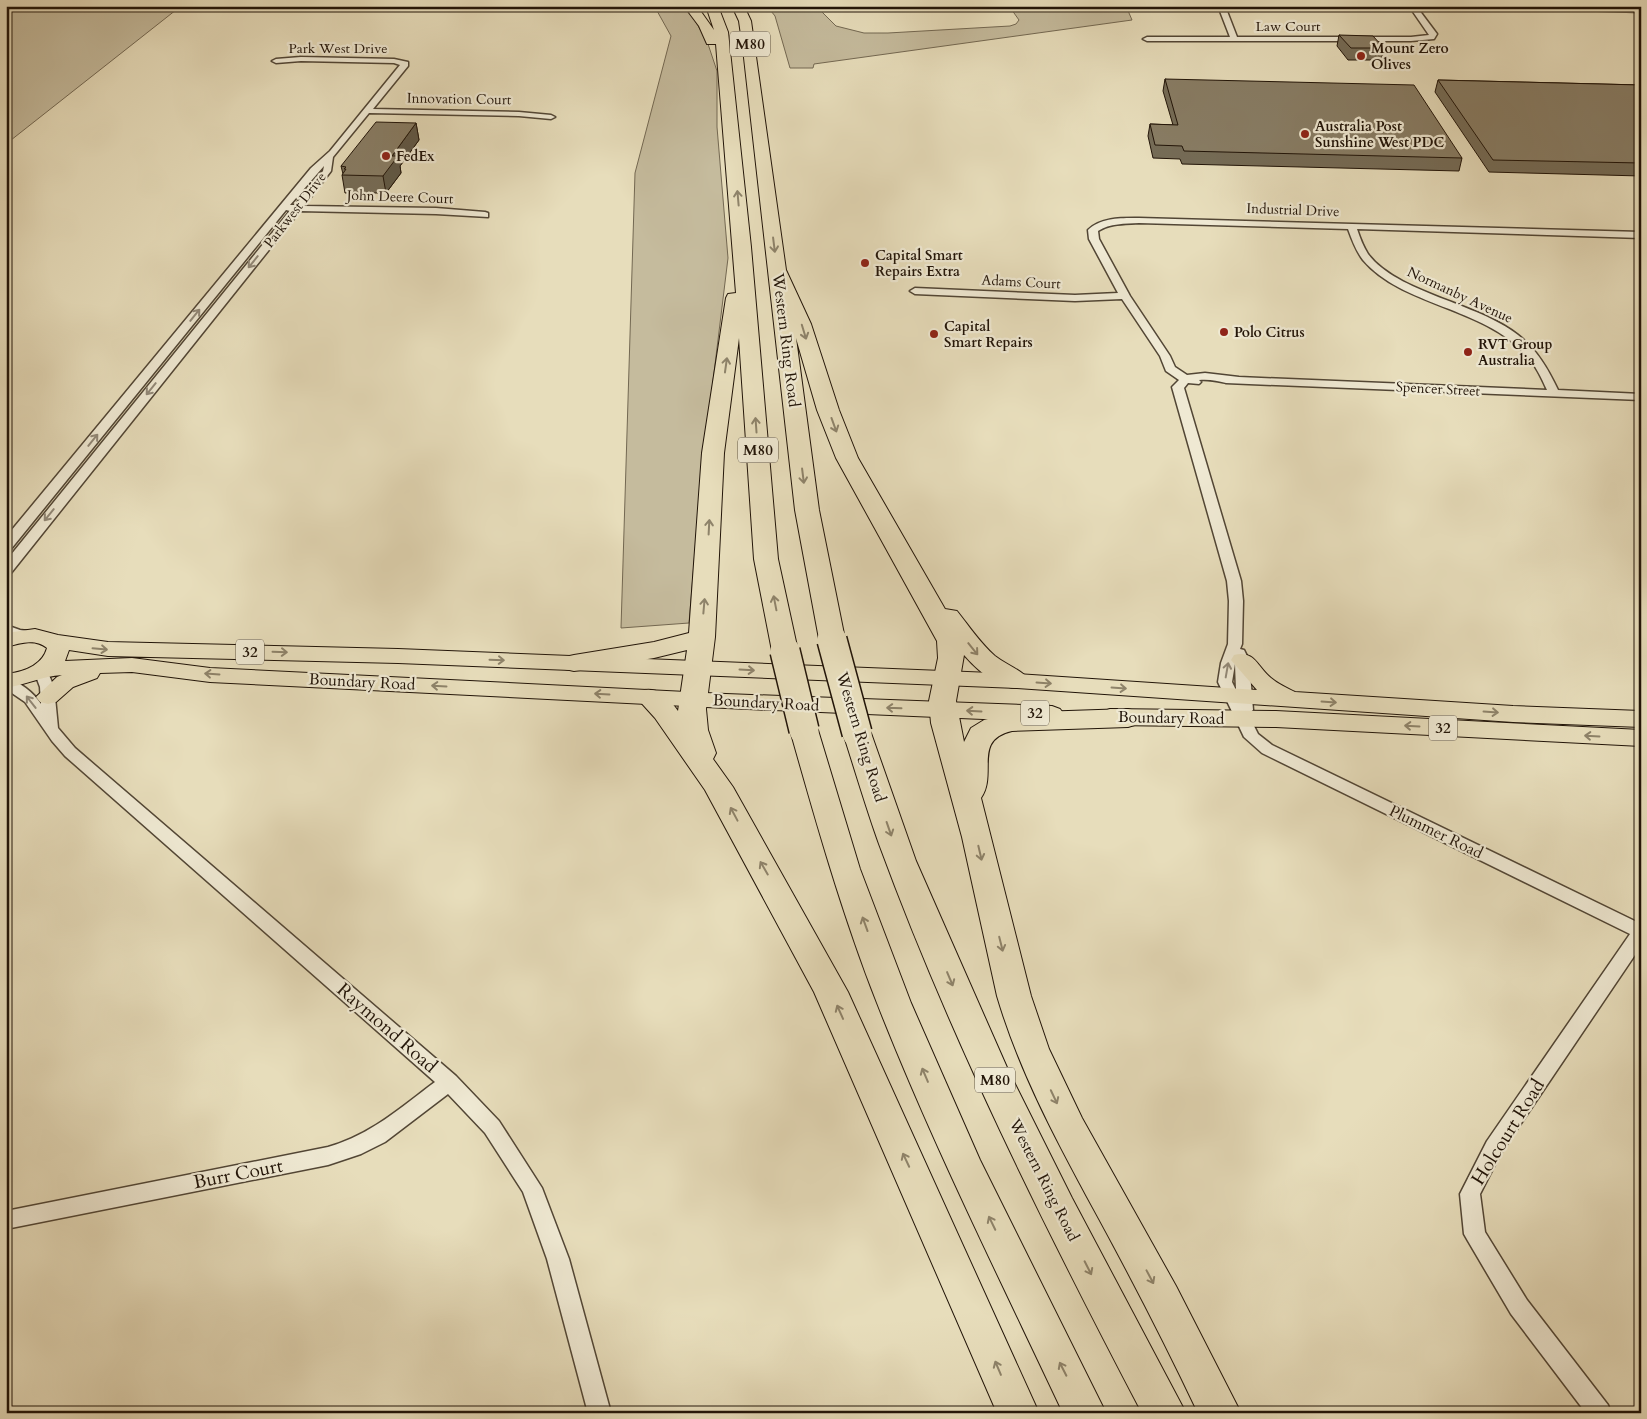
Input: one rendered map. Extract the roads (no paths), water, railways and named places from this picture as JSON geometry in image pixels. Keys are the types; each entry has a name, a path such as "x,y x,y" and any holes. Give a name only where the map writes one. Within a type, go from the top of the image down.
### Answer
{"highway":[{"path":"690,6 705,26 725,72"},
{"name":"Western Ring Road","path":"712,6 721,32 725,72 742,247 766,559 804,730 845,869 894,1003 963,1163 1085,1413"},
{"name":"Western Ring Road","path":"738,6 748,33 755,84 807,510 832,639 857,732 900,859 958,1000 1022,1137 1165,1413"},
{"path":"750,6 753,15 755,84"},
{"path":"718,787 694,730 692,713 702,637 713,453 742,247"},
{"path":"778,271 802,324 828,410 847,458 950,641 952,658 945,678 943,709 961,783 970,810 1002,952 1023,1022 1038,1063 1083,1155 1132,1243 1220,1413"},
{"path":"893,539 980,658 999,673 1017,681"},
{"path":"574,663 606,656 659,651 702,637"},
{"path":"650,697 665,712 718,787 832,992 1018,1413"},
{"path":"970,810 972,763 981,734 986,730 1002,723 1012,722 1128,718"}],"main road":[{"path":"42,638 58,648 56,656 42,670"},
{"name":"Boundary Road","path":"42,638 108,650 284,652 1017,681 1240,704 1641,738"},
{"name":"32","path":"6,640 42,638"},
{"path":"1239,652 1266,686 1284,697 1298,700"},
{"path":"48,697 58,687 87,673 132,665"},
{"name":"Boundary Road","path":"42,670 132,665 210,675 1128,718 1240,704 1298,700 1512,714 1641,719"},
{"name":"32","path":"6,681 24,678 42,670"}],"street":[{"path":"1221,6 1234,39"},
{"name":"Law Court","path":"1147,39 1429,37 1433,34 1412,6"},
{"path":"1546,6 1640,8"},
{"path":"1552,7 1578,6"},
{"name":"Park West Drive","path":"276,61 302,59 404,63 404,66 332,153"},
{"name":"Innovation Court","path":"367,111 519,114 551,117"},
{"name":"Parkwest Drive","path":"6,546 283,207 314,170 332,153"},
{"name":"Parkwest Drive","path":"6,570 327,170 332,153"},
{"name":"John Deere Court","path":"283,207 436,211 485,215"},
{"name":"Industrial Drive","path":"1193,380 1170,369 1165,356 1126,296 1094,239 1093,230 1097,226 1109,223 1168,222 1641,234"},
{"name":"Normanby Avenue","path":"1351,226 1366,257 1391,277 1421,293 1475,314 1524,344 1543,368 1554,393"},
{"name":"Adams Court","path":"915,290 1075,298 1126,296"},
{"name":"Spencer Street","path":"1240,704 1236,600 1232,568 1181,394 1193,380 1235,379 1641,397"},
{"path":"70,469 86,469"},
{"path":"6,629 18,634 42,638"},
{"path":"42,670 48,697 50,726"},
{"name":"Raymond Road","path":"6,681 30,699 57,738 70,752 450,1082 492,1127 532,1188 558,1259 600,1413"},
{"name":"Plummer Road","path":"1240,704 1252,737 1266,749 1641,932"},
{"name":"Holcourt Road","path":"1600,1413 1519,1307 1475,1234 1470,1194 1494,1147 1641,932"},
{"name":"Burr Court","path":"6,1220 328,1156 354,1148 378,1136 450,1082"}],"place":[{"name":"Mount Zero Olives","path":"1361,56"},
{"name":"Australia Post Sunshine West PDC","path":"1305,134"},
{"name":"FedEx","path":"386,156"},
{"name":"Capital Smart Repairs Extra","path":"865,263"},
{"name":"Polo Citrus","path":"1224,332"},
{"name":"Capital Smart Repairs","path":"934,334"},
{"name":"RVT Group Australia","path":"1468,352"}]}
